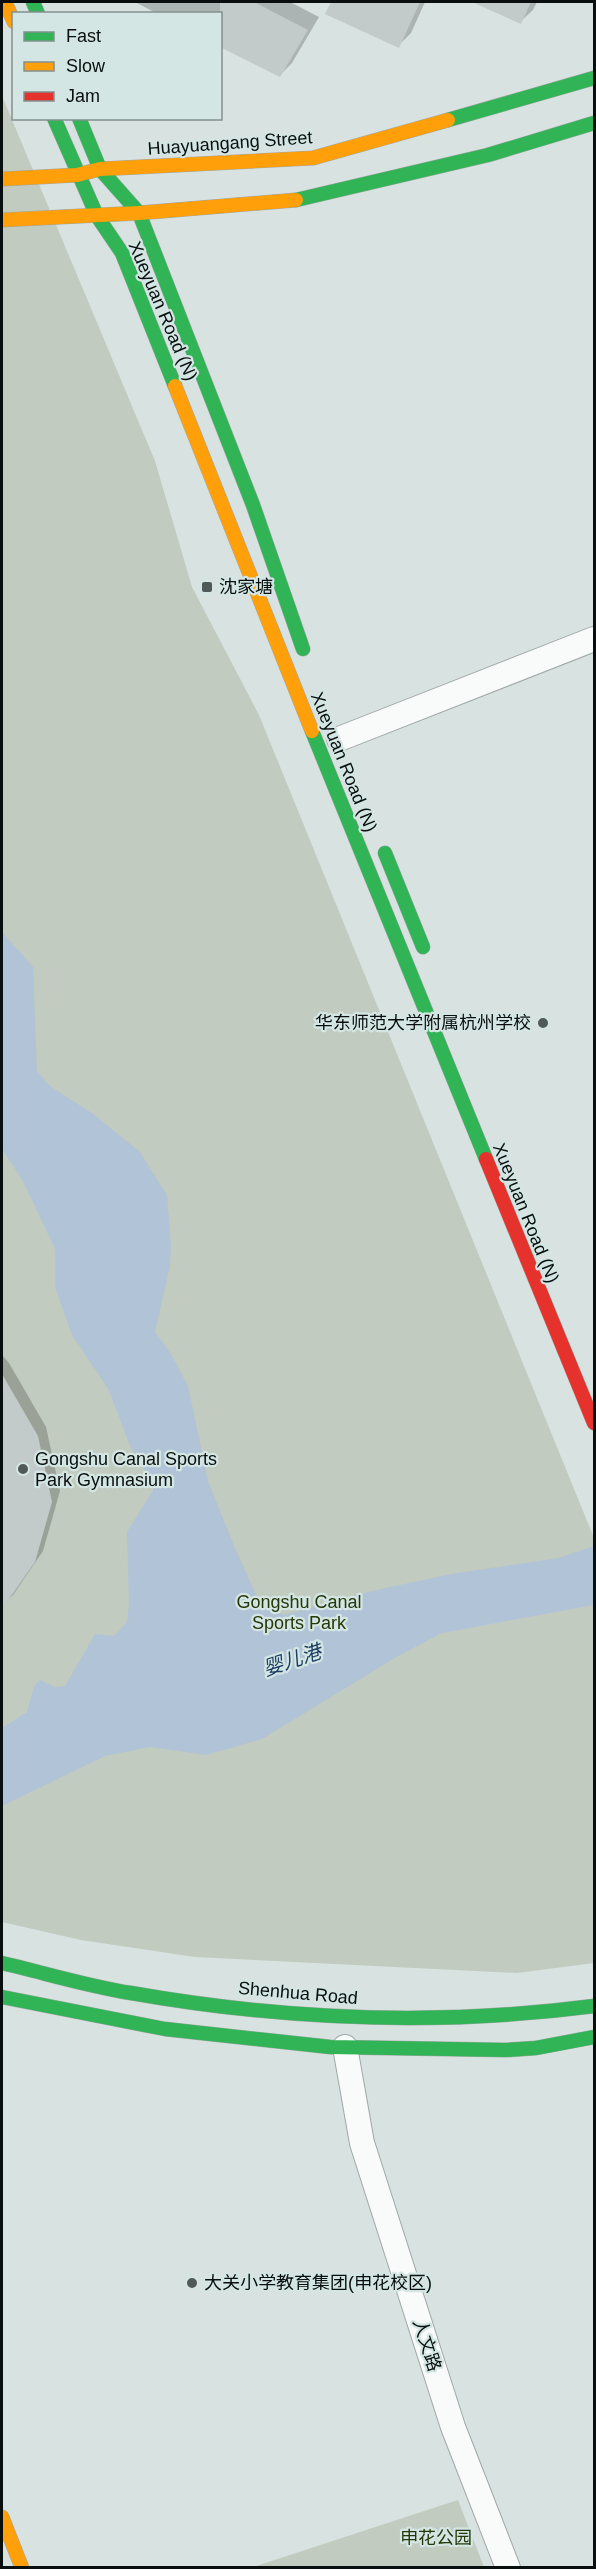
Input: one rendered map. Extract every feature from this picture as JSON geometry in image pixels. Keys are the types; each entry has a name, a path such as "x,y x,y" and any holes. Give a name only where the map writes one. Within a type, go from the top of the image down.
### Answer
{"main road":[{"path":"5,2 12,18"},
{"name":"Huayuangang Street","path":"2,179 77,176 100,169 312,158 594,78"},
{"name":"Xueyuan Road (N)","path":"55,120 77,176 97,216 122,252 382,906 594,1423"},
{"name":"Xueyuan Road (N)","path":"81,120 100,169 139,213 253,505 310,666"},
{"path":"2,220 97,216 295,200 488,155 594,123"},
{"name":"Xueyuan Road (N)","path":"379,839 428,960"},
{"name":"Shenhua Road","path":"2,1963 146,1995 279,2011 428,2020 493,2019 594,2006"},
{"path":"2,1997 49,2008 191,2033 345,2047 408,2050 525,2049 594,2037"},
{"path":"2,2517 22,2568"}],"street":[{"path":"339,739 594,639"},
{"name":"人文路","path":"345,2047 362,2143 453,2427 508,2568"}],"green space":[{"name":"Gongshu Canal Sports Park","path":"2,96 155,461 192,587 259,715 594,1538 594,1963 517,1973 195,1957 81,1940 2,1922"},
{"name":"申花公园","path":"458,2500 484,2567 253,2567"}],"water":[{"name":"婴儿港","path":"2,932 33,967 37,1071 50,1086 93,1114 140,1152 167,1195 171,1245 170,1266 155,1332 171,1354 188,1386 208,1481 259,1601 284,1615 372,1591 451,1574 559,1558 594,1546 594,1605 442,1633 398,1656 262,1739 206,1755 150,1747 105,1756 2,1806 2,1728 27,1712 34,1686 40,1680 55,1687 65,1686 95,1634 114,1636 127,1622 129,1604 127,1532 155,1487 130,1446 109,1390 72,1335 55,1287 55,1249 23,1181 2,1149"}],"building":[{"path":"220,2 254,2 308,30 280,77 222,48 222,12 220,12"},
{"path":"331,2 420,2 399,48 325,14"},
{"path":"472,2 531,2 521,24"},
{"name":"Gongshu Canal Sports Park Gymnasium","path":"2,1374 38,1436 52,1502 35,1562 2,1609"}],"traffic: fast":[{"path":"33,2 37,12"},
{"path":"448,120 594,78"},
{"path":"55,120 97,216 122,253 175,386"},
{"path":"80,120 100,169 139,213 253,505 303,649"},
{"path":"296,200 488,155 594,123"},
{"path":"312,731 486,1159"},
{"path":"385,853 423,947"},
{"path":"2,1963 131,1993 246,2009 304,2014 420,2018 478,2016 594,2006"},
{"path":"2,1997 165,2029 330,2047 506,2050 536,2048 594,2037"}],"traffic: slow":[{"path":"5,2 12,18"},
{"path":"2,179 77,175 100,169 313,158 448,120"},
{"path":"2,220 139,213 296,200"},
{"path":"175,386 312,731"},
{"path":"2,2517 22,2568"}],"traffic: jam":[{"path":"486,1159 594,1423"}],"place":[{"name":"沈家塘","path":"207,587"},
{"name":"华东师范大学附属杭州学校","path":"543,1023"},
{"name":"Gongshu Canal Sports Park Gymnasium","path":"23,1469"},
{"name":"大关小学教育集团(申花校区)","path":"192,2283"}]}
